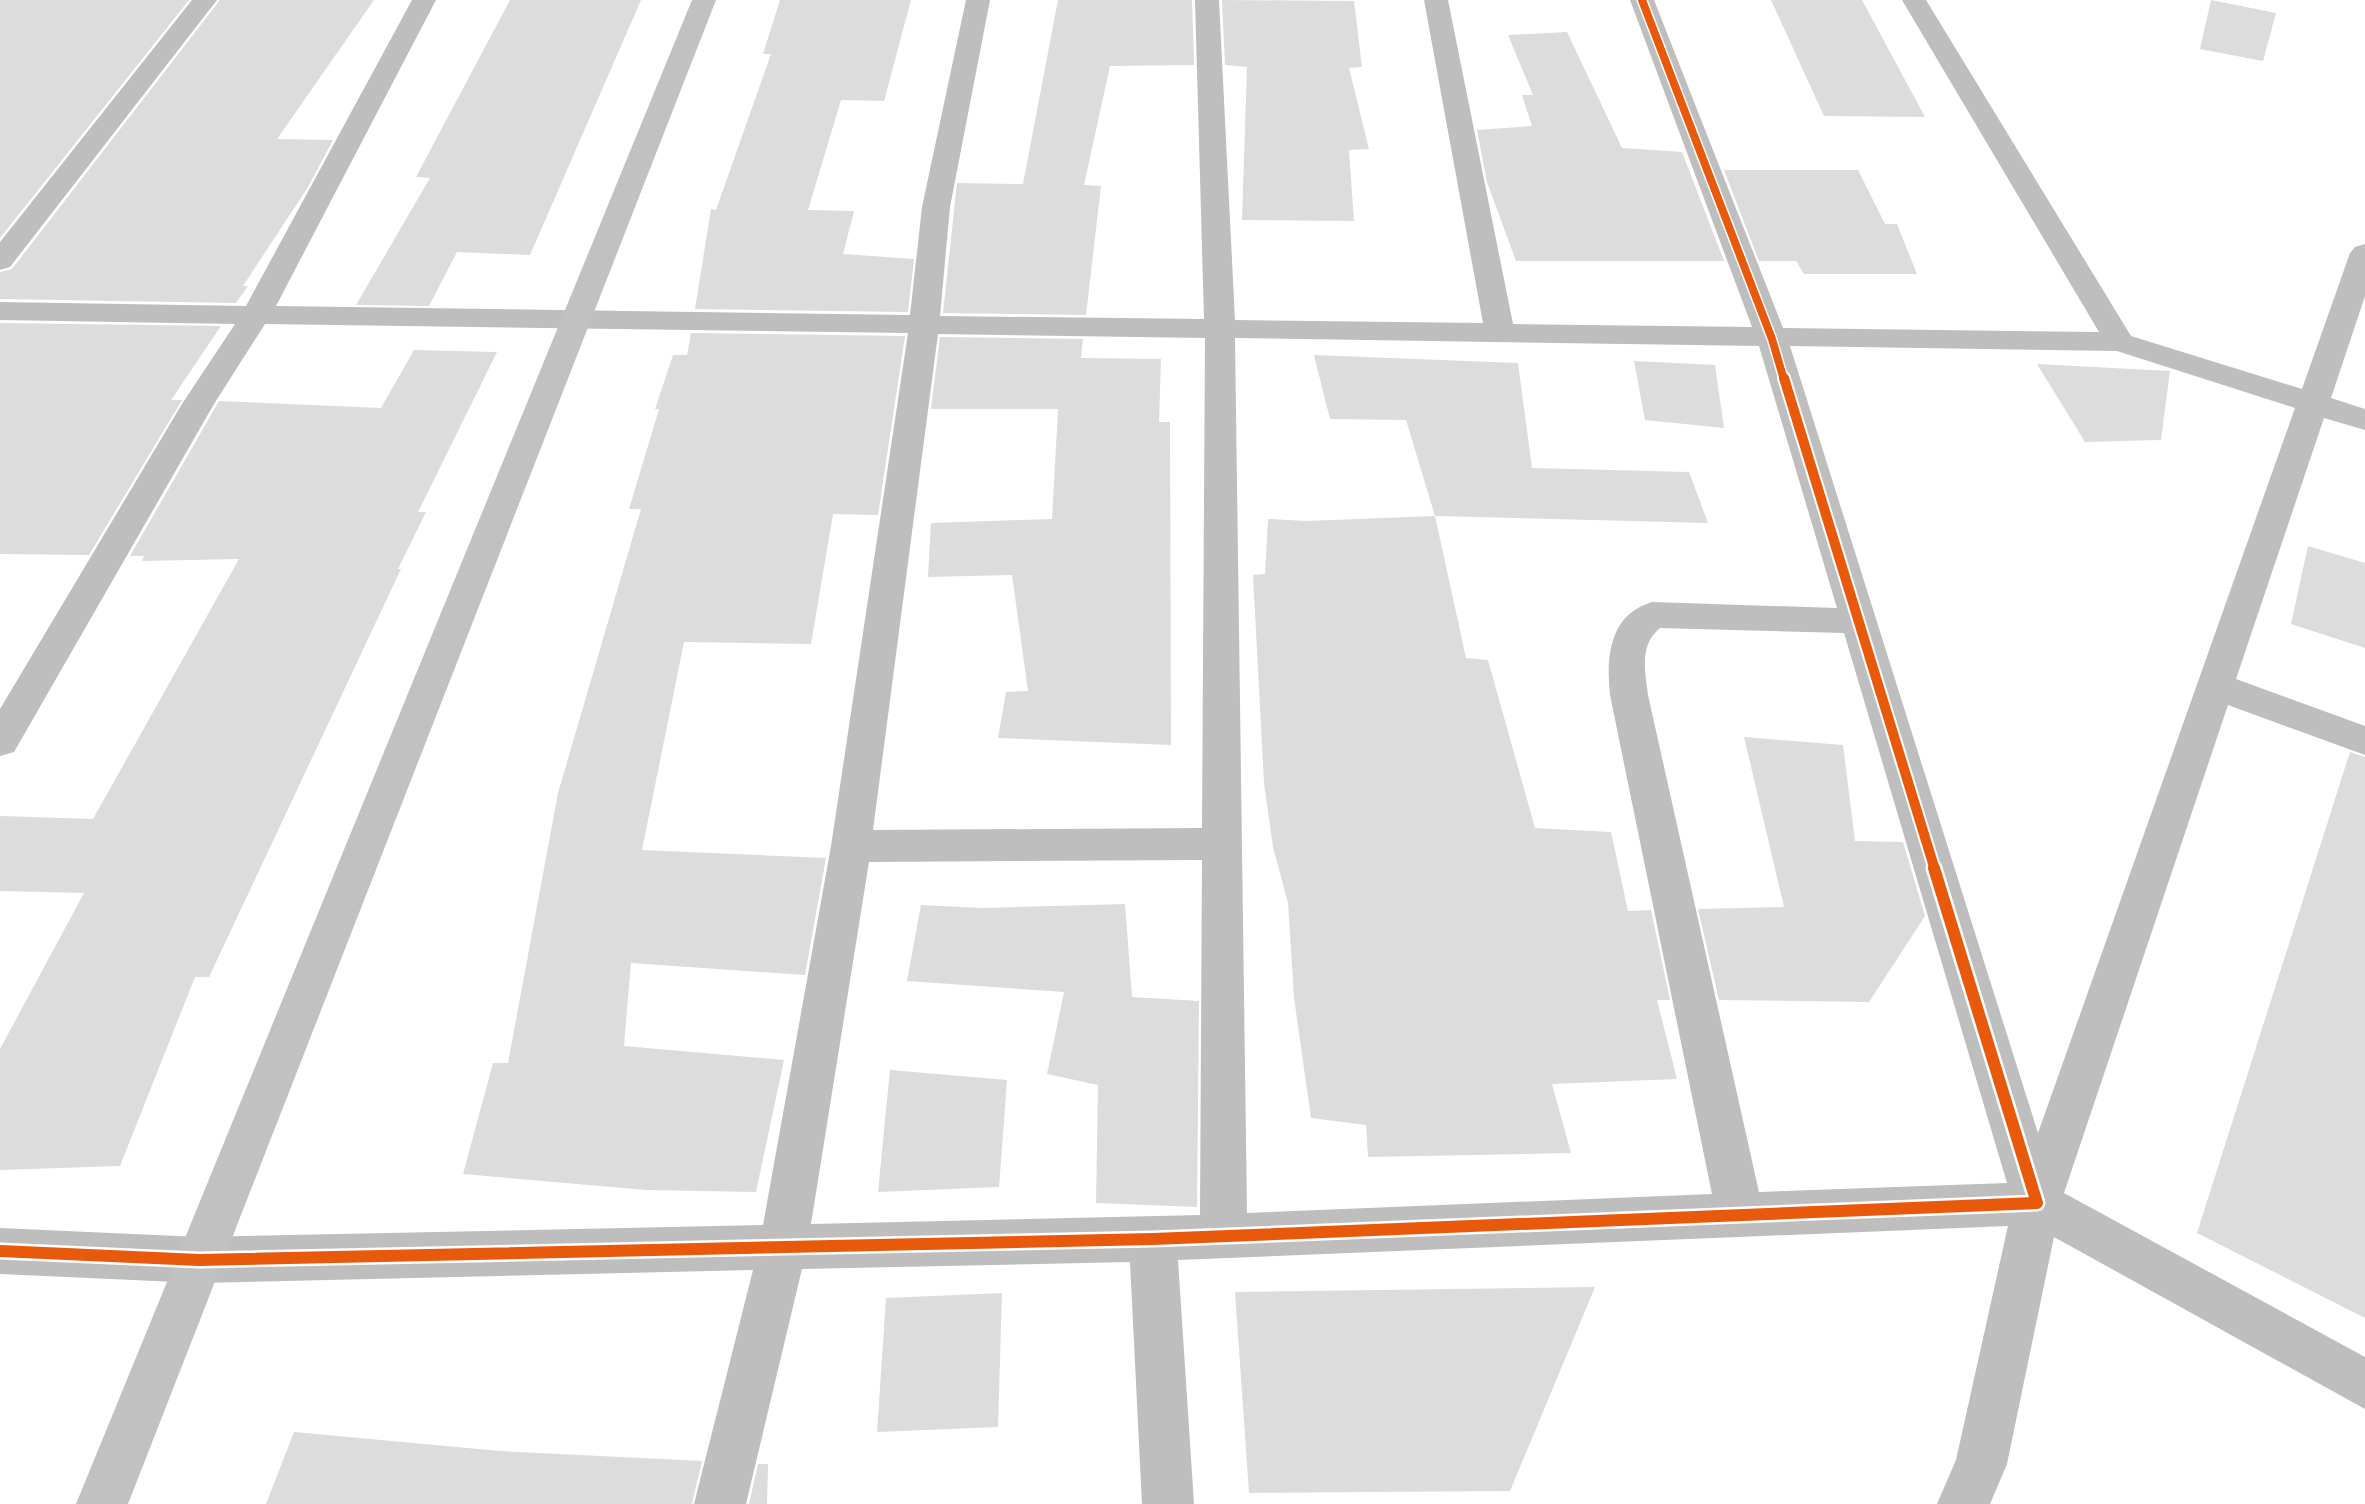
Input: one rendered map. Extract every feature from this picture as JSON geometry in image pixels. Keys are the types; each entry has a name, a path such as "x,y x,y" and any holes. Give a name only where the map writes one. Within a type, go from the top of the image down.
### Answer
{"street":[{"path":"0,261 205,0"},
{"path":"0,742 198,404 256,315 424,0"},
{"path":"102,1504 704,0"},
{"path":"720,1504 783,1247 851,846 924,325 936,207 978,0"},
{"path":"1208,0 1220,330 1224,1237"},
{"path":"1436,0 1500,334"},
{"path":"1642,0 1772,339 2037,1203"},
{"path":"1913,0 2120,342"},
{"path":"1964,1504 1981,1464 2037,1203 2313,403 2358,291 2365,253"},
{"path":"0,311 2120,342 2365,420"},
{"path":"1740,1214 1632,708 1625,658 1636,626 1652,615 1859,621"},
{"path":"2215,686 2365,741"},
{"path":"851,846 1222,844"},
{"path":"0,1251 200,1260 1153,1239 2037,1203 2365,1384"},
{"path":"1153,1239 1168,1504"}],"building":[{"path":"0,0 189,0 0,238"},
{"path":"220,0 374,0 277,139 333,140 308,187 243,286 248,286 236,303 0,299 0,272 12,269"},
{"path":"510,0 641,0 530,255 457,252 429,306 356,305 430,178 416,177"},
{"path":"780,0 911,0 884,101 841,100 808,210 854,211 843,254 914,259 908,312 695,309 711,209 716,210 771,54 763,54"},
{"path":"1058,0 1192,0 1194,65 1110,66 1084,185 1101,186 1086,315 943,313 957,183 1023,184"},
{"path":"1222,0 1354,1 1362,67 1349,68 1369,149 1349,150 1354,221 1242,220 1247,67 1225,65"},
{"path":"1771,0 1862,0 1925,117 1824,116"},
{"path":"2211,0 2276,13 2263,61 2200,49"},
{"path":"1567,32 1622,148 1682,152 1724,261 1516,261 1487,182 1477,130 1532,126 1522,95 1533,95 1508,35"},
{"path":"1724,170 1858,170 1885,224 1897,224 1917,274 1804,274 1796,261 1759,261"},
{"path":"0,323 221,326 171,400 182,400 89,555 0,554"},
{"path":"691,333 905,336 878,515 833,514 811,644 684,642 642,850 826,858 805,975 631,963 624,1046 784,1060 756,1192 646,1190 463,1174 493,1063 508,1063 558,793 641,509 629,509 659,409 655,409 673,355 687,355"},
{"path":"940,337 1083,339 1081,358 1161,359 1159,422 1170,422 1171,745 998,738 1006,692 1028,691 1012,575 928,577 931,523 1052,519 1058,409 931,409"},
{"path":"414,350 497,352 418,512 426,512 209,977 195,977 120,1166 0,1170 0,1049 84,893 0,891 0,816 93,819 239,559 142,561 144,556 130,556 219,401 381,408"},
{"path":"1314,355 1518,363 1532,468 1689,472 1708,523 1435,516 1406,420 1330,419"},
{"path":"1634,361 1715,365 1724,428 1645,420"},
{"path":"2037,364 2170,371 2161,440 2085,442"},
{"path":"1435,516 1466,658 1488,660 1535,828 1611,832 1628,911 1651,910 1670,1000 1657,1000 1677,1079 1552,1084 1571,1153 1368,1157 1366,1125 1311,1118 1294,998 1288,903 1273,847 1264,783 1253,575 1265,574 1268,519 1306,521"},
{"path":"2308,546 2365,563 2365,648 2291,624"},
{"path":"1744,737 1843,745 1855,841 1903,842 1925,916 1869,1002 1719,1000 1698,909 1784,907"},
{"path":"2350,752 2365,757 2365,1318 2197,1233"},
{"path":"1125,904 1132,997 1199,1001 1197,1207 1096,1203 1098,1085 1047,1074 1064,992 907,981 921,905 982,908"},
{"path":"890,1070 1007,1080 999,1187 878,1192"},
{"path":"1595,1287 1510,1491 1249,1493 1235,1292"},
{"path":"1002,1293 998,1427 877,1432 886,1298"},
{"path":"294,1432 500,1451 702,1461 692,1504 266,1504"},
{"path":"758,1464 768,1464 767,1504 749,1504"}],"cycle path":[{"path":"0,1251 199,1260 1153,1239 2037,1203 1772,339 1642,0"}]}
